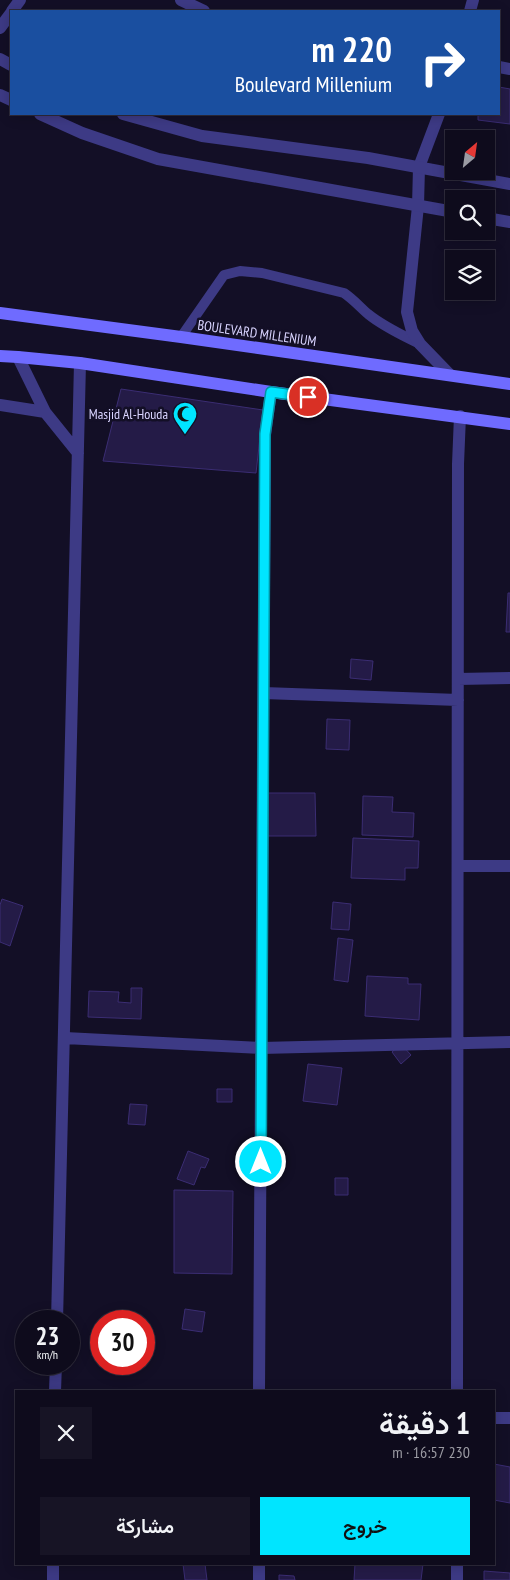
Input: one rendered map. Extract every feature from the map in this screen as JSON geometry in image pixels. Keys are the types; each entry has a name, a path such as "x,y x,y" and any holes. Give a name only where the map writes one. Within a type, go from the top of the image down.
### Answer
{"main road":[{"name":"BOULEVARD MILLENIUM","path":"0,313 510,384"},
{"path":"0,356 80,363 271,392 510,424"}],"street":[{"path":"181,0 202,10"},
{"path":"0,28 10,15"},
{"path":"42,115 82,133 158,159 445,210"},
{"path":"127,115 202,136 368,158 510,184"},
{"path":"439,115 419,167 418,206 408,312 412,331 420,344 450,376"},
{"path":"495,220 510,222"},
{"path":"18,357 46,412 78,453"},
{"path":"57,1310 80,363"},
{"path":"260,1390 265,434 271,392"},
{"path":"0,405 46,412"},
{"path":"457,1390 460,416"},
{"path":"458,679 510,678"},
{"path":"264,693 458,700"},
{"path":"458,866 510,866"},
{"path":"65,1038 262,1048 510,1042"},
{"path":"55,1390 56,1375"},
{"path":"495,1418 510,1418"},
{"path":"53,1565 53,1580"},
{"path":"259,1565 259,1580"},
{"path":"457,1565 457,1580"}],"lane":[{"path":"181,337 224,275 240,271 262,274 344,293 368,314 395,332 420,344"}],"building":[{"path":"500,87 510,89 510,124 478,120 478,115 500,115"},
{"name":"Masjid Al-Houda","path":"121,389 263,410 256,473 103,461"},
{"path":"508,593 510,593 510,632 506,632"},
{"path":"351,659 373,661 371,680 350,678"},
{"path":"327,719 350,720 349,750 326,749"},
{"path":"264,793 315,793 316,836 265,836"},
{"path":"363,796 393,797 392,812 414,813 413,837 362,835"},
{"path":"353,838 419,841 418,868 405,868 405,880 351,878"},
{"path":"2,899 23,906 10,946 0,942 0,905"},
{"path":"333,902 351,904 349,930 331,929"},
{"path":"338,938 353,940 348,982 334,980"},
{"path":"367,976 408,978 408,984 421,984 419,1020 365,1016"},
{"path":"131,988 142,988 141,1019 88,1017 89,991 119,992 118,1002 131,1003"},
{"path":"401,1044 411,1055 401,1064 392,1052"},
{"path":"308,1064 342,1068 337,1105 303,1101"},
{"path":"217,1089 232,1089 232,1102 217,1102"},
{"path":"130,1104 147,1105 145,1125 128,1124"},
{"path":"188,1151 209,1159 205,1168 201,1167 194,1185 177,1179"},
{"path":"335,1178 348,1178 348,1195 335,1195"},
{"path":"174,1190 233,1191 232,1274 174,1273"},
{"path":"185,1309 205,1312 202,1332 182,1329"},
{"path":"495,1464 510,1467 510,1503 495,1500"},
{"path":"183,1565 205,1565 207,1580 185,1580"},
{"path":"355,1565 423,1565 421,1580 354,1580"},
{"path":"484,1571 510,1573 510,1580 484,1580"},
{"path":"279,1575 294,1576 295,1580 279,1580"}],"place":[{"name":"Masjid Al-Houda","path":"185,435"}],"route":[{"path":"261,1162 265,434 271,392 308,397"}]}
